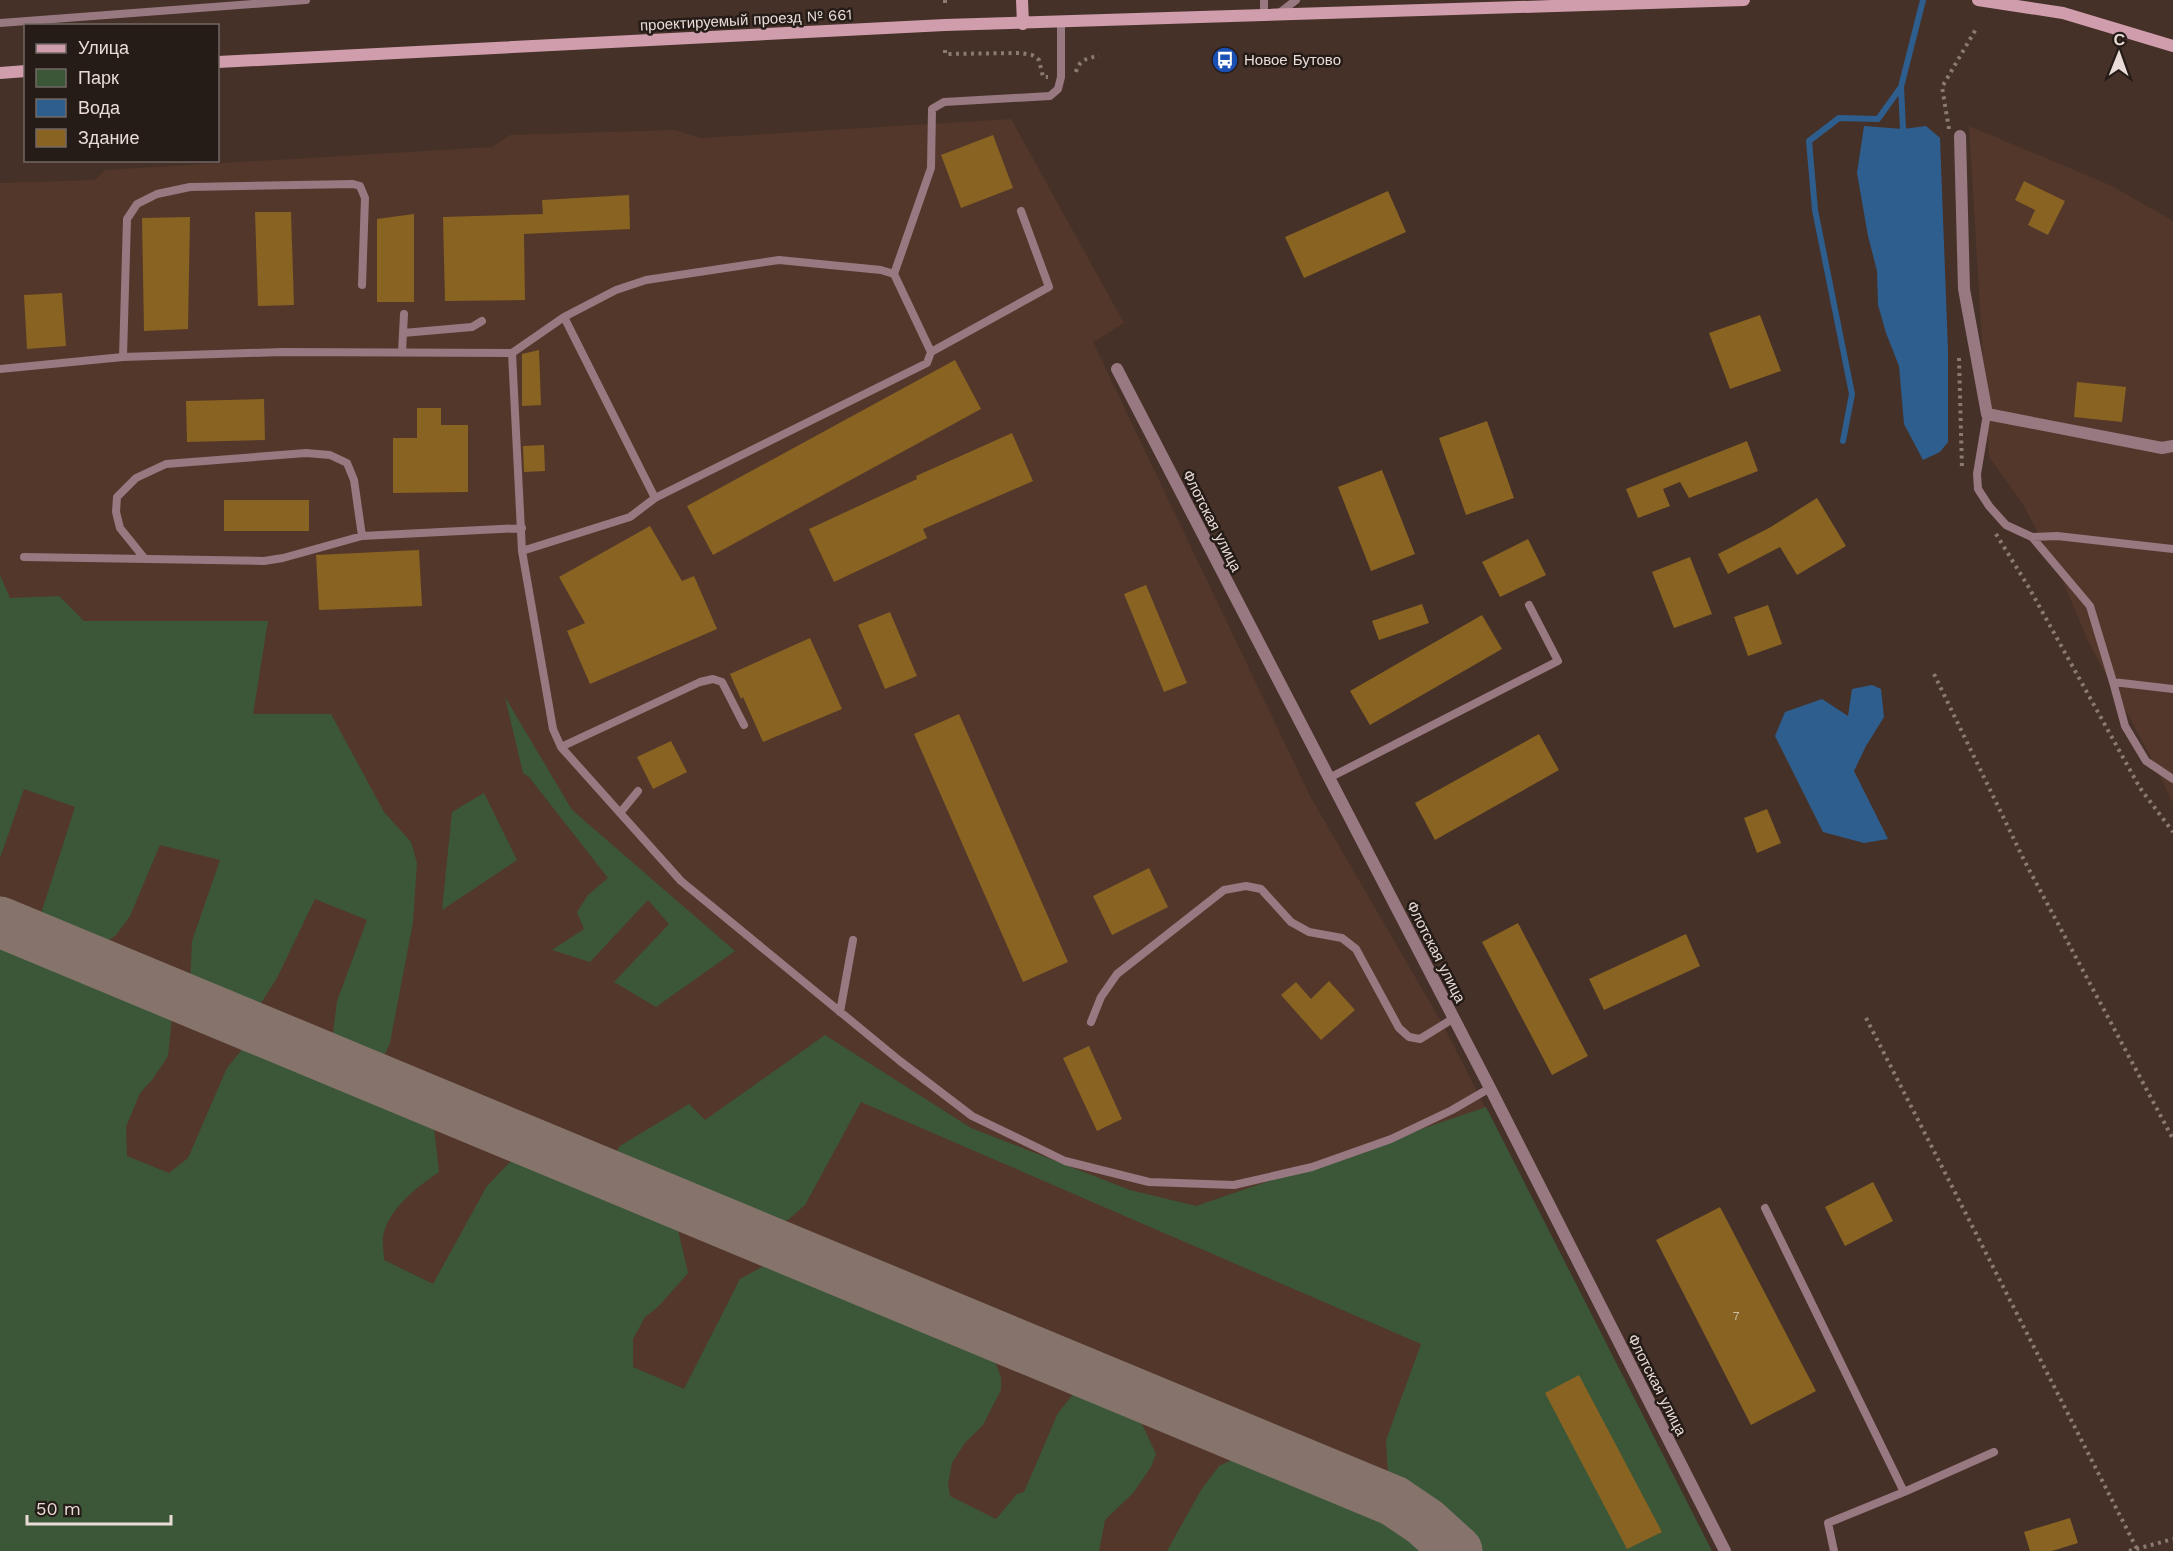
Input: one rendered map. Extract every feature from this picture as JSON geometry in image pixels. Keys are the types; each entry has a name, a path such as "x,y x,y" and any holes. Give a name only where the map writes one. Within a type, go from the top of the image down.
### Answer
{"main road":[{"path":"1022,0 1023,24"},
{"name":"проектируемый проезд № 661","path":"219,62 924,26 1744,0"},
{"path":"1978,0 2062,13 2173,46"},
{"path":"0,73 24,71"}],"street":[{"path":"1955,138 1964,289 1987,414 2163,448 2173,446"},
{"name":"Флотская улица","path":"1117,369 1454,1018 1725,1551"}],"lane":[{"path":"172,0 172,10"},
{"path":"0,23 306,0"},
{"path":"1264,0 1269,16 1296,0"},
{"path":"931,352 894,274 931,168 932,109 944,102 1050,96 1059,89 1061,77 1061,22"},
{"path":"123,357 127,219 137,204 157,194 190,187 353,184 360,186 365,198 362,285"},
{"path":"522,551 630,517 655,498 927,363 931,352 1049,287 1021,211"},
{"path":"0,369 123,357 282,352 512,352 564,317 616,290 646,280 778,260 881,270 894,274"},
{"path":"402,352 404,314"},
{"path":"564,317 655,498"},
{"path":"403,333 472,327 482,321"},
{"path":"512,352 522,551 553,729 561,747 681,881 900,1061 972,1116 1065,1161 1149,1182 1234,1185 1312,1167 1391,1139 1452,1110 1490,1088"},
{"path":"1987,414 1977,474 1978,489 2006,525 2032,537 2057,537 2173,549"},
{"path":"145,559 120,528 116,512 117,497 135,478 166,464 306,453 330,455 346,464 354,480 362,536"},
{"path":"24,557 264,561 362,536 522,528"},
{"path":"2032,537 2090,606 2125,726 2146,760 2173,779"},
{"path":"1329,778 1558,661 1529,605"},
{"path":"561,747 700,682 713,679 722,682 744,725"},
{"path":"2113,682 2173,689"},
{"path":"620,813 638,791"},
{"path":"1091,1022 1101,997 1117,974 1224,890 1246,886 1261,889 1291,922 1309,932 1342,938 1356,950 1399,1028 1409,1037 1420,1038 1454,1018"},
{"path":"840,1012 853,940"},
{"path":"1765,1208 1904,1492"},
{"path":"1834,1551 1828,1523 1994,1452"}],"path":[{"path":"945,0 945,6"},
{"path":"1955,138 1942,87 1976,29"},
{"path":"945,50 945,54 1020,53 1032,55 1039,60 1043,77 1048,77"},
{"path":"1071,77 1076,77 1079,63 1087,58 1099,57"},
{"path":"1959,351 1963,482"},
{"path":"1992,529 2028,586 2140,788 2173,832"},
{"path":"1934,674 2025,862 2173,1139"},
{"path":"1866,1018 2137,1549"},
{"path":"2128,1551 2173,1539"}],"shaded area":[{"path":"1011,119 1124,323 1093,342 1310,796 1443,1025 1712,1551 0,1551 0,183 95,180 105,170 492,147 510,135 675,130 701,138"},
{"path":"1969,126 2110,185 2173,221 2173,803 2153,761 2089,643 2062,579 2023,504 1989,457"}],"green space":[{"path":"0,575 10,598 59,596 84,621 268,621 253,714 331,714 384,812 411,842 417,863 413,922 390,1043 383,1058 368,1058 332,1042 337,1001 367,920 315,899 277,978 256,1011 190,985 192,941 220,860 160,845 130,916 116,935 101,946 39,920 75,807 24,789 0,858"},
{"path":"505,697 572,810 735,951 656,1007 614,982 669,924 648,900 590,962 552,950 584,929 577,912 588,895 608,878 529,777 523,773"},
{"path":"484,793 517,860 442,910 452,812"},
{"path":"0,946 172,1018 168,1056 140,1093 126,1127 127,1156 169,1173 188,1158 227,1068 244,1047 434,1127 439,1172 413,1191 398,1207 391,1216 383,1236 384,1260 433,1284 487,1186 512,1160 678,1230 688,1273 658,1307 645,1317 633,1339 633,1367 684,1389 740,1279 767,1264 994,1359 1001,1377 1001,1390 983,1425 964,1444 952,1463 948,1484 950,1496 996,1519 1017,1494 1024,1492 1058,1413 1074,1393 1141,1422 1156,1454 1151,1467 1133,1493 1105,1520 1099,1551 0,1551"},
{"path":"825,1035 971,1128 1130,1190 1196,1206 1486,1107 1712,1551 1476,1551 1450,1521 1398,1486 1398,1478 1388,1473 1386,1440 1421,1344 861,1102 805,1205 788,1220 769,1224 619,1162 615,1154 620,1146 689,1104 705,1120"},
{"path":"1232,1460 1371,1517 1409,1539 1421,1551 1167,1551 1201,1490 1219,1466"}],"water":[{"path":"1864,126 1903,129 1926,126 1940,138 1948,351 1948,442 1940,452 1923,460 1904,424 1899,366 1878,305 1877,271 1868,236 1857,173"},
{"path":"1872,685 1881,689 1884,717 1854,771 1888,839 1864,843 1823,832 1775,736 1785,712 1822,699 1848,716 1852,689"}],"building":[{"path":"993,135 1013,188 961,208 941,155"},
{"path":"2024,181 2065,201 2048,235 2028,225 2035,210 2015,200"},
{"path":"1388,191 1406,232 1304,278 1285,237"},
{"path":"629,195 630,229 524,234 525,300 445,301 443,217 543,214 542,200"},
{"path":"255,212 291,212 294,305 258,306"},
{"path":"414,214 414,302 377,302 377,219"},
{"path":"190,217 188,329 144,331 142,218"},
{"path":"62,293 66,346 27,349 24,295"},
{"path":"1760,315 1781,371 1730,389 1709,333"},
{"path":"539,350 541,405 522,406 522,354"},
{"path":"955,360 981,409 713,555 687,506"},
{"path":"2077,382 2126,387 2122,422 2074,417"},
{"path":"264,399 265,440 187,442 186,401"},
{"path":"417,408 441,408 441,425 468,425 468,492 393,493 393,438 417,438"},
{"path":"1487,421 1514,498 1466,515 1439,438"},
{"path":"1012,433 1033,481 923,529 927,538 834,582 809,529 917,479 916,476"},
{"path":"1747,441 1758,471 1689,498 1680,482 1663,489 1670,506 1638,518 1626,489"},
{"path":"544,445 545,471 524,472 523,446"},
{"path":"1382,470 1415,554 1371,571 1338,487"},
{"path":"1817,498 1846,546 1797,575 1780,547 1728,574 1718,554 1769,528"},
{"path":"224,500 309,500 309,531 224,531"},
{"path":"650,526 682,581 694,576 717,629 590,684 567,631 585,623 559,577"},
{"path":"1528,539 1546,575 1500,597 1482,562"},
{"path":"419,550 422,606 319,610 316,555"},
{"path":"1690,557 1712,614 1674,628 1652,572"},
{"path":"1146,585 1187,683 1164,692 1124,594"},
{"path":"1422,604 1429,623 1379,640 1372,621"},
{"path":"1768,605 1782,644 1748,656 1734,617"},
{"path":"890,612 917,676 885,689 858,625"},
{"path":"1482,615 1502,649 1370,725 1350,691"},
{"path":"810,638 842,709 763,742 730,674"},
{"path":"959,714 1068,962 1023,982 914,734"},
{"path":"1539,734 1559,770 1435,840 1415,803"},
{"path":"671,741 687,772 653,789 637,757"},
{"path":"1767,809 1781,843 1757,853 1744,818"},
{"path":"1149,868 1168,907 1112,935 1093,896"},
{"path":"1518,923 1588,1056 1552,1075 1482,942"},
{"path":"1686,934 1700,966 1604,1010 1589,979"},
{"path":"1329,981 1355,1010 1321,1040 1281,995 1296,982 1311,999"},
{"path":"1089,1046 1122,1119 1097,1131 1063,1058"},
{"path":"1873,1182 1893,1221 1845,1246 1825,1207"},
{"path":"1720,1207 1816,1391 1751,1425 1656,1240"},
{"path":"1579,1375 1662,1532 1627,1549 1545,1393"},
{"path":"2070,1518 2078,1543 2052,1551 2030,1551 2024,1532"}],"waterway":[{"path":"1903,129 1901,87 1923,0"},
{"path":"1843,441 1852,394 1815,210 1809,141 1839,118 1878,119 1901,87"}],"taxiway":[{"path":"0,922 1394,1501 1425,1522 1457,1551"}],"place":[{"name":"Новое Бутово","path":"1225,60"}]}
